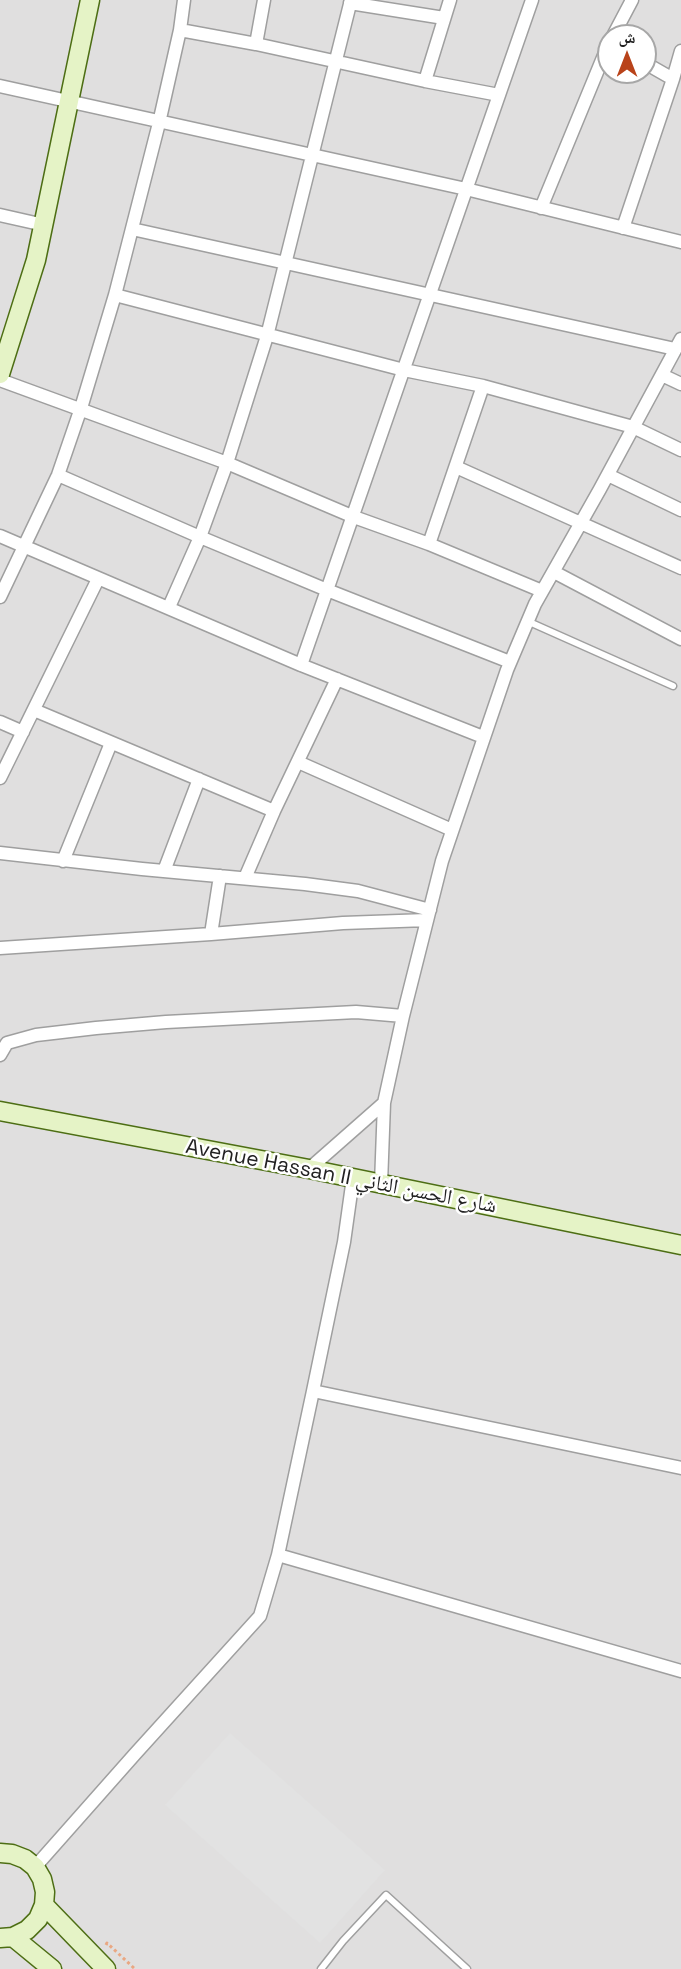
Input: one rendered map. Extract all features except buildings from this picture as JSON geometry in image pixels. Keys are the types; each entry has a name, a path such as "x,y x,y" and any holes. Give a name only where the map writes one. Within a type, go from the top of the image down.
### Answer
{"main road":[{"path":"0,374 36,260 90,0"},
{"name":"Avenue Hassan II شارع الحسن الثاني","path":"0,1111 309,1169 681,1245"},
{"path":"0,1852 25,1859 35,1867 42,1879 45,1892 44,1905 38,1919 27,1930 6,1937"},
{"path":"44,1905 106,1969"},
{"path":"6,1937 52,1969"}],"street":[{"path":"0,597 58,475 81,408 115,296 159,123 180,30 184,0"},
{"path":"256,44 264,0"},
{"path":"425,81 450,0"},
{"path":"302,665 532,0"},
{"path":"619,24 632,0"},
{"path":"169,607 200,537 227,463 267,336 351,1 444,18"},
{"path":"180,30 499,95"},
{"path":"623,228 681,51"},
{"path":"657,70 673,79"},
{"path":"541,208 597,72"},
{"path":"0,86 159,123 466,189 681,242"},
{"path":"0,215 44,225"},
{"path":"132,229 430,295 678,344 526,621 483,737 452,830 403,1016 384,1103 381,1184"},
{"path":"115,296 404,370 483,386 633,427 681,450"},
{"path":"662,375 681,384"},
{"path":"0,380 227,463 354,517 429,544 542,591"},
{"path":"429,544 483,386"},
{"path":"456,467 681,568"},
{"path":"58,475 327,590 510,662"},
{"path":"608,475 681,510"},
{"path":"0,536 302,665 483,737"},
{"path":"554,572 681,639"},
{"path":"0,778 98,579"},
{"path":"245,878 337,679"},
{"path":"34,710 274,811"},
{"path":"0,722 23,732"},
{"path":"63,861 111,743"},
{"path":"298,762 452,830"},
{"path":"164,871 199,779"},
{"path":"0,854 357,891 389,898 429,915"},
{"path":"211,934 220,876"},
{"path":"0,948 211,934 429,915"},
{"path":"0,1055 7,1043 36,1035 96,1028 356,1012 403,1016"},
{"path":"309,1169 384,1103"},
{"path":"35,1867 260,1616 278,1555 313,1391 344,1242 353,1178"},
{"path":"313,1391 681,1467"},
{"path":"278,1555 681,1671"}],"lane":[{"path":"526,621 673,686"},
{"path":"321,1969 343,1941 386,1895 467,1969"}],"shaded area":[{"path":"0,0 681,0 681,1969 0,1969"},
{"path":"230,1733 385,1870 320,1943 165,1805"}]}
